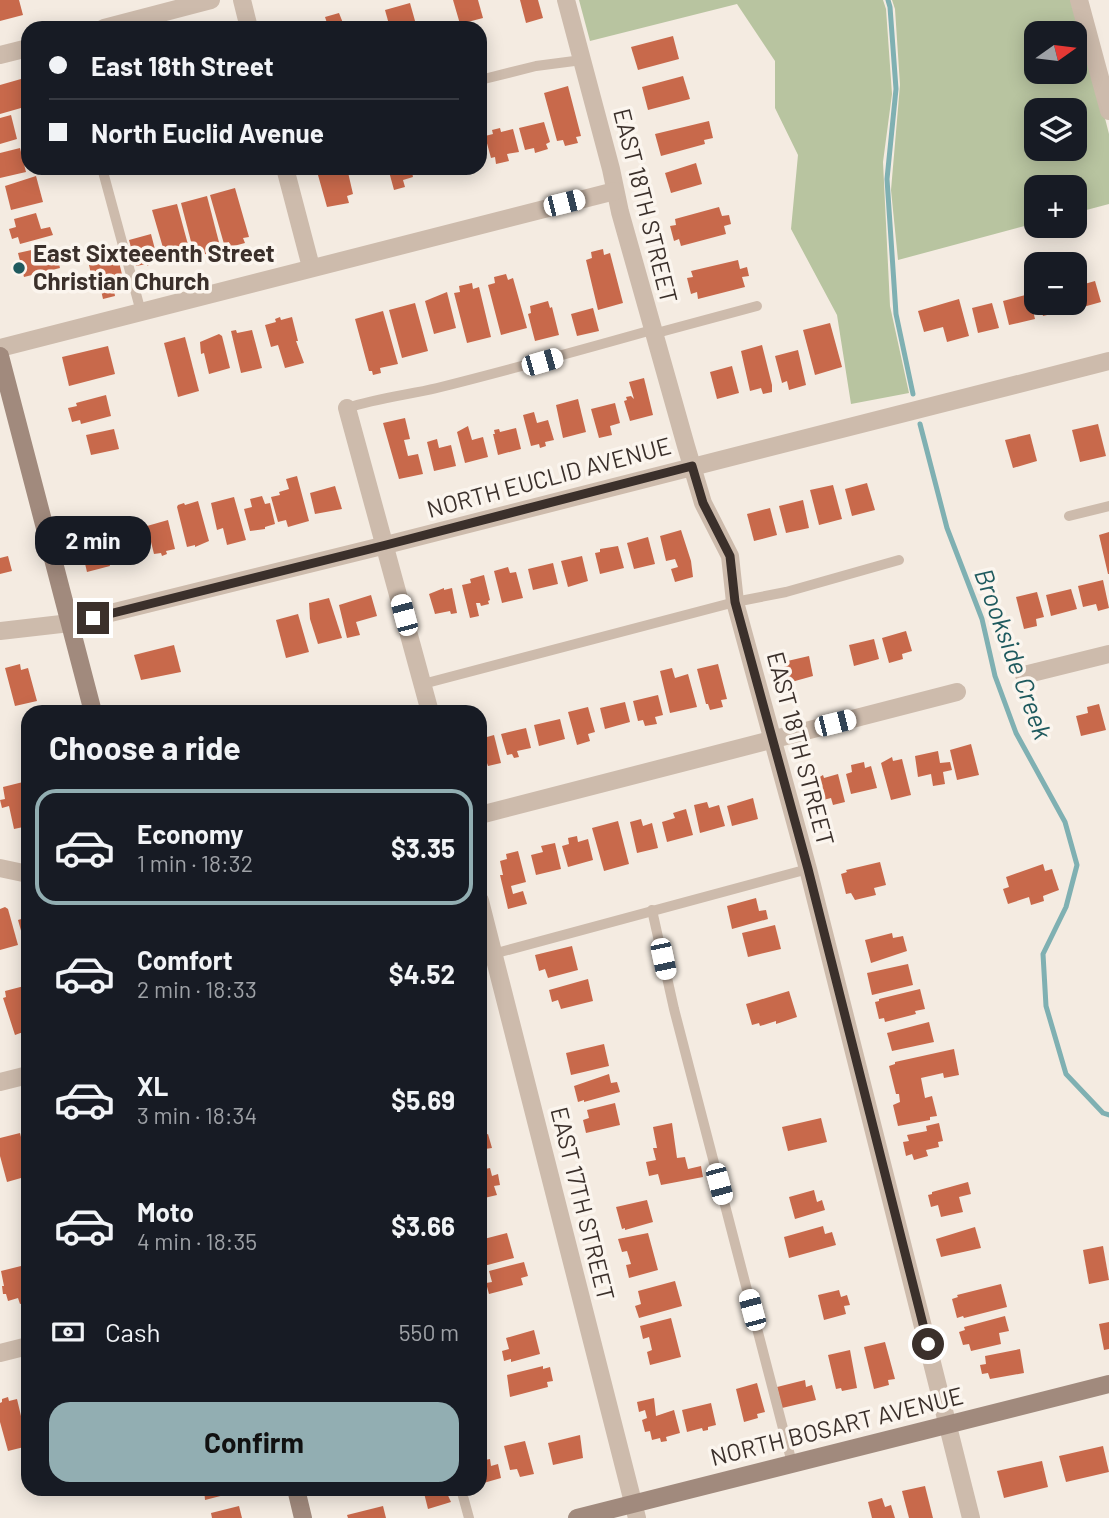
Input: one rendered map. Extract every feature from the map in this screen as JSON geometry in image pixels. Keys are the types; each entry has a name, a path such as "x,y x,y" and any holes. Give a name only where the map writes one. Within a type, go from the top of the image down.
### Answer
{"street":[{"path":"131,21 211,0"},
{"path":"242,0 247,21"},
{"name":"EAST 18TH STREET","path":"566,0 652,332 703,503 730,556 735,602 808,869 971,1518"},
{"path":"1079,0 1103,68 1109,111"},
{"path":"0,55 21,50"},
{"path":"287,175 311,267"},
{"path":"0,348 615,191"},
{"path":"0,355 91,705"},
{"name":"NORTH EUCLID AVENUE","path":"0,631 70,623 1109,361"},
{"path":"347,408 428,705"},
{"path":"1024,675 1109,654"},
{"path":"487,813 957,692"},
{"path":"0,868 21,872"},
{"name":"EAST 17TH STREET","path":"488,952 635,1511"},
{"path":"0,1083 21,1077"},
{"path":"0,1353 21,1348"},
{"name":"NORTH BOSART AVENUE","path":"577,1518 635,1511 792,1463 1109,1384"},
{"path":"298,1496 303,1518"}],"lane":[{"path":"487,78 536,66 582,60"},
{"path":"104,175 141,312"},
{"path":"347,408 378,398 420,392 542,362 757,306"},
{"path":"1069,516 1109,506"},
{"path":"423,684 735,602 786,592 899,560"},
{"path":"488,952 808,869"},
{"path":"652,910 677,1022 792,1463"},
{"path":"463,1496 469,1518"}],"green space":[{"path":"579,0 883,0 886,9 892,94 883,162 890,306 909,393 851,404 837,315 791,229 798,155 775,108 775,61 737,4 590,41"},
{"path":"892,0 1075,0 1080,21 1024,21 1024,84 1087,84 1087,47 1109,134 1109,204 1087,210 1087,175 1024,175 1024,226 898,260 891,190 900,85 895,9"}],"building":[{"path":"0,0 19,0 23,15 0,21"},
{"path":"453,0 478,0 483,18 459,21"},
{"path":"520,0 538,0 543,18 526,23"},
{"path":"410,3 415,21 388,21 385,10"},
{"path":"339,13 342,21 326,21 325,17"},
{"path":"673,36 679,59 638,70 631,47"},
{"path":"683,76 690,99 648,110 642,87"},
{"path":"21,79 21,108 0,114 0,85"},
{"path":"568,86 581,136 576,137 578,143 565,146 563,140 557,141 544,93"},
{"path":"11,115 17,139 0,144 0,118"},
{"path":"709,121 713,138 704,140 705,144 661,156 655,134"},
{"path":"544,122 550,142 546,144 548,149 535,153 534,148 525,150 519,128"},
{"path":"500,128 501,132 513,129 519,152 507,154 509,161 496,164 495,157 491,158 487,136 493,134 492,130"},
{"path":"20,148 21,173 0,178 0,153"},
{"path":"696,163 702,184 671,193 665,173"},
{"path":"318,175 349,175 353,194 347,196 349,203 327,207"},
{"path":"390,175 413,175 403,180 405,187 394,190"},
{"path":"36,176 43,202 11,210 5,186"},
{"path":"235,188 249,237 243,238 245,243 230,247 229,242 224,244 210,195"},
{"path":"207,196 221,250 195,257 181,203"},
{"path":"177,204 190,252 166,258 152,210"},
{"path":"719,207 722,216 729,215 731,224 724,226 726,234 681,246 679,239 674,241 670,226 676,225 675,219"},
{"path":"36,213 41,229 50,227 53,235 20,244 18,237 12,239 9,229 16,227 14,219"},
{"path":"151,234 158,261 147,266 136,266 129,240"},
{"path":"55,247 60,268 24,277 18,253"},
{"path":"603,249 604,255 610,253 623,303 598,310 586,260 592,258 591,252"},
{"path":"738,260 740,269 747,267 749,276 742,277 745,287 698,299 697,292 691,294 687,278 693,277 691,271"},
{"path":"104,262 105,265 119,262 125,287 114,290 115,296 103,299 97,273 91,274 89,265"},
{"path":"506,274 508,280 513,278 527,328 501,335 488,285 495,283 494,277"},
{"path":"1095,281 1101,302 1087,306 1087,283"},
{"path":"472,283 473,289 479,287 491,337 467,343 454,293 460,292 459,286"},
{"path":"447,292 456,328 434,334 425,301"},
{"path":"1024,295 1024,315 1034,315 1035,319 1009,325 1003,301"},
{"path":"959,299 969,336 947,342 943,327 924,332 918,311"},
{"path":"548,301 559,335 535,341 528,314 531,313 530,306"},
{"path":"415,303 428,351 402,358 389,310"},
{"path":"992,303 999,328 978,333 972,308"},
{"path":"593,308 599,331 577,336 571,314"},
{"path":"383,311 398,364 380,368 381,373 373,375 372,371 369,371 355,319"},
{"path":"280,317 281,320 292,317 296,341 304,363 285,368 278,345 271,347 265,325 276,322 275,319"},
{"path":"830,323 842,367 815,375 803,330"},
{"path":"236,330 237,333 252,330 262,368 241,373 231,331"},
{"path":"219,334 222,336 230,368 209,374 204,353 201,354 200,342"},
{"path":"185,337 199,391 178,397 164,343"},
{"path":"762,345 772,385 772,392 763,394 761,388 750,391 741,351"},
{"path":"108,346 115,374 69,386 62,357"},
{"path":"798,350 806,385 789,390 787,381 782,383 775,356"},
{"path":"732,366 739,393 717,399 710,372"},
{"path":"644,378 653,415 630,421 624,401 631,396 634,399 629,382"},
{"path":"106,395 111,416 81,424 80,420 72,422 68,408 77,406 76,403"},
{"path":"578,399 586,432 563,438 556,405"},
{"path":"615,403 620,423 610,426 612,435 599,438 591,409"},
{"path":"534,412 537,423 548,420 554,440 545,442 546,446 540,448 539,444 531,446 523,415"},
{"path":"405,418 410,439 404,440 408,456 418,454 423,474 399,479 383,423"},
{"path":"1098,424 1106,456 1080,462 1072,430"},
{"path":"468,426 472,440 483,437 488,457 465,463 457,432"},
{"path":"516,428 521,449 498,455 494,430 499,429 500,432"},
{"path":"114,429 119,449 91,455 86,435"},
{"path":"1030,434 1037,461 1013,468 1005,440"},
{"path":"437,439 439,448 451,445 456,466 434,471 427,442"},
{"path":"297,476 309,521 288,527 286,520 278,522 271,497 289,489 286,479"},
{"path":"867,483 875,510 852,516 845,489"},
{"path":"833,485 842,519 819,525 810,490"},
{"path":"335,486 342,509 315,514 310,493"},
{"path":"262,496 265,504 270,503 275,524 265,529 250,531 244,509 252,507 250,499"},
{"path":"234,497 246,540 227,545 223,528 217,530 211,503"},
{"path":"803,500 809,528 786,533 779,506"},
{"path":"198,501 209,541 195,547 187,547 177,507"},
{"path":"770,508 777,535 754,541 747,514"},
{"path":"168,520 175,549 166,551 167,554 162,556 161,553 154,554 147,526"},
{"path":"136,529 143,557 134,559 135,563 130,565 129,561 122,563 115,534"},
{"path":"681,530 693,577 675,582 671,569 678,567 675,559 666,561 660,536"},
{"path":"102,532 110,566 87,572 79,538"},
{"path":"1109,532 1109,574 1108,574 1099,535"},
{"path":"648,537 655,564 634,569 627,543"},
{"path":"618,546 624,568 600,574 595,553 600,552 600,549"},
{"path":"8,556 12,571 0,574 0,558"},
{"path":"582,556 588,581 568,587 561,561"},
{"path":"553,563 558,584 533,590 528,569"},
{"path":"508,567 510,573 516,572 523,598 502,603 494,571"},
{"path":"484,575 489,604 481,606 476,603 479,616 470,618 462,585 471,583 470,579"},
{"path":"1103,580 1109,608 1098,611 1096,604 1083,607 1078,586"},
{"path":"452,588 457,613 451,614 450,611 435,614 429,594"},
{"path":"1071,589 1077,609 1051,616 1046,595"},
{"path":"1037,592 1044,617 1036,619 1037,626 1024,629 1016,597"},
{"path":"371,595 377,616 356,622 360,635 347,638 339,605"},
{"path":"329,598 342,638 318,644 310,619 309,603"},
{"path":"298,614 309,652 286,658 276,620"},
{"path":"906,631 912,651 902,654 903,659 889,663 882,638"},
{"path":"874,639 879,659 854,666 849,645"},
{"path":"174,645 181,672 141,680 134,655"},
{"path":"809,656 813,676 788,683 783,662"},
{"path":"20,664 21,670 28,668 37,701 15,706 5,668"},
{"path":"718,664 727,699 721,700 723,707 710,710 697,669"},
{"path":"672,668 675,678 688,674 697,707 670,713 660,671"},
{"path":"658,695 663,715 655,717 657,724 645,726 643,720 638,721 633,701"},
{"path":"625,702 630,722 605,729 600,708"},
{"path":"1099,704 1106,730 1081,736 1076,716 1088,713 1087,707"},
{"path":"588,707 595,732 588,734 590,741 577,745 568,712"},
{"path":"560,719 565,739 539,746 534,725"},
{"path":"526,728 531,748 517,751 519,757 507,755 501,734"},
{"path":"494,735 501,763 488,766 487,737"},
{"path":"971,744 979,775 957,780 950,750"},
{"path":"938,751 940,763 950,762 952,770 943,772 945,784 933,786 931,774 918,777 915,756"},
{"path":"892,757 893,761 902,759 911,795 891,800 881,763"},
{"path":"864,762 865,768 871,766 877,788 851,794 846,774 852,772 851,765"},
{"path":"838,774 845,802 833,805 831,798 819,801 813,781 823,775 824,778"},
{"path":"21,782 21,828 14,829 9,806 2,808 0,800 5,799 3,787"},
{"path":"753,798 758,819 732,826 727,806"},
{"path":"707,802 709,808 719,805 725,826 700,833 694,805"},
{"path":"686,809 693,835 667,842 662,822 675,818 673,813"},
{"path":"641,819 643,826 652,823 658,848 637,853 630,822"},
{"path":"618,821 629,864 604,871 592,828"},
{"path":"577,836 578,842 588,839 593,860 568,867 562,846 569,844 568,838"},
{"path":"555,843 561,869 536,875 531,855 543,852 541,846"},
{"path":"518,851 526,882 511,886 513,894 523,891 527,904 508,909 500,875 503,875 500,861 507,859 506,854"},
{"path":"880,862 886,885 874,888 876,895 855,900 851,893 846,894 841,874 847,872 846,870"},
{"path":"1043,864 1045,871 1052,869 1059,890 1043,896 1044,901 1031,905 1029,897 1008,904 1003,889 1009,887 1006,877"},
{"path":"756,898 759,911 766,910 768,919 732,929 727,906"},
{"path":"0,909 8,909 18,945 0,950"},
{"path":"775,925 781,949 748,957 742,933"},
{"path":"892,933 893,938 903,936 907,951 871,963 865,940"},
{"path":"572,946 578,970 548,978 545,969 539,971 535,955"},
{"path":"908,964 913,985 872,995 867,973"},
{"path":"588,979 593,1001 561,1009 558,1000 552,1002 549,990"},
{"path":"21,987 21,1033 15,1035 3,998 6,997 5,991"},
{"path":"920,989 925,1009 885,1022 884,1018 879,1019 875,1002 879,999"},
{"path":"789,991 797,1017 776,1024 776,1021 760,1026 759,1023 752,1025 746,1004"},
{"path":"929,1022 934,1042 892,1051 887,1033"},
{"path":"604,1044 609,1066 571,1075 566,1053"},
{"path":"954,1049 959,1075 944,1078 943,1073 921,1078 925,1098 932,1096 937,1116 930,1117 930,1120 898,1126 893,1105 900,1102 899,1094 896,1094 889,1066 895,1062"},
{"path":"609,1074 611,1083 617,1082 620,1092 578,1102 574,1086"},
{"path":"615,1103 620,1125 586,1133 583,1120 589,1118 587,1110"},
{"path":"821,1118 827,1142 788,1151 782,1127"},
{"path":"672,1123 677,1158 685,1157 688,1169 701,1166 703,1177 661,1185 658,1174 649,1176 646,1162 656,1160 653,1127"},
{"path":"939,1123 943,1141 938,1142 939,1147 926,1150 928,1156 914,1160 912,1154 906,1156 903,1142 909,1141 907,1135 927,1131 926,1126"},
{"path":"20,1133 21,1178 7,1182 0,1156 0,1138"},
{"path":"488,1134 492,1148 487,1149"},
{"path":"490,1168 492,1176 498,1174 500,1185 494,1186 497,1195 487,1197 487,1169"},
{"path":"968,1182 971,1194 959,1197 963,1212 941,1217 938,1205 931,1207 928,1195 932,1192"},
{"path":"814,1190 817,1202 822,1200 825,1210 795,1219 789,1197"},
{"path":"647,1200 653,1222 622,1229 616,1207"},
{"path":"823,1226 825,1234 832,1232 836,1245 789,1258 784,1237"},
{"path":"975,1227 981,1248 941,1257 936,1239"},
{"path":"507,1233 514,1258 487,1265 487,1238"},
{"path":"648,1233 658,1270 629,1278 626,1265 631,1264 627,1251 622,1252 618,1239"},
{"path":"1103,1246 1109,1280 1089,1284 1083,1250"},
{"path":"524,1262 528,1276 521,1278 523,1285 489,1294 487,1283 492,1282 489,1271"},
{"path":"21,1266 21,1304 18,1298 8,1301 6,1294 3,1294 1,1271"},
{"path":"675,1281 682,1306 639,1318 635,1306 641,1304 638,1291"},
{"path":"1001,1284 1007,1307 957,1318 952,1299 958,1297 957,1295"},
{"path":"839,1290 841,1297 847,1295 850,1305 844,1306 846,1314 824,1320 818,1295"},
{"path":"1005,1316 1009,1331 999,1333 1001,1344 971,1351 969,1344 963,1345 959,1332 965,1330 964,1327"},
{"path":"671,1318 681,1357 650,1365 647,1352 652,1350 649,1337 643,1339 640,1326"},
{"path":"1109,1322 1109,1349 1104,1350 1099,1324"},
{"path":"534,1330 540,1354 511,1362 511,1359 504,1361 502,1351 509,1349 506,1338"},
{"path":"885,1342 895,1379 888,1380 889,1385 874,1389 864,1347"},
{"path":"1020,1349 1024,1373 990,1379 988,1373 982,1374 980,1365 986,1364 985,1356"},
{"path":"850,1350 857,1388 842,1391 841,1388 836,1389 828,1355"},
{"path":"543,1366 543,1369 550,1367 553,1381 547,1382 548,1387 510,1397 507,1375"},
{"path":"805,1380 806,1387 812,1385 816,1400 782,1408 777,1387"},
{"path":"757,1383 765,1412 757,1414 758,1418 744,1422 736,1389"},
{"path":"654,1398 656,1416 674,1410 680,1433 666,1437 667,1441 661,1442 660,1438 652,1440 650,1431 645,1432 642,1420 647,1418 645,1410 639,1412 637,1402"},
{"path":"2,1399 17,1399 21,1416 21,1448 8,1451 0,1422"},
{"path":"711,1403 716,1425 708,1427 708,1430 703,1431 702,1428 687,1432 682,1410"},
{"path":"580,1435 583,1458 553,1465 548,1443"},
{"path":"525,1441 534,1474 520,1477 517,1469 510,1470 504,1446"},
{"path":"1103,1446 1109,1472 1066,1482 1059,1456"},
{"path":"490,1459 491,1466 498,1464 501,1478 487,1482 487,1460"},
{"path":"1042,1461 1048,1487 1004,1498 997,1471"},
{"path":"925,1486 933,1518 909,1518 902,1491"},
{"path":"205,1496 220,1496 205,1500"},
{"path":"425,1496 448,1496 451,1502 428,1509"},
{"path":"882,1498 885,1507 891,1505 895,1518 872,1518 868,1502"},
{"path":"239,1506 242,1518 212,1518 211,1513"},
{"path":"383,1506 386,1518 348,1518 347,1515"}],"waterway":[{"name":"Brookside Creek","path":"888,0 896,89 887,179 896,314 913,394"},
{"name":"Brookside Creek","path":"920,424 947,528 982,619 995,676 1016,733 1065,822 1077,865 1066,907 1043,954 1046,1006 1066,1074 1103,1113 1109,1115"}],"place":[{"name":"East Sixteeenth Street Christian Church","path":"19,268"}],"route":[{"path":"93,618 692,466 703,503 730,556 735,602 808,869 928,1344"}]}
